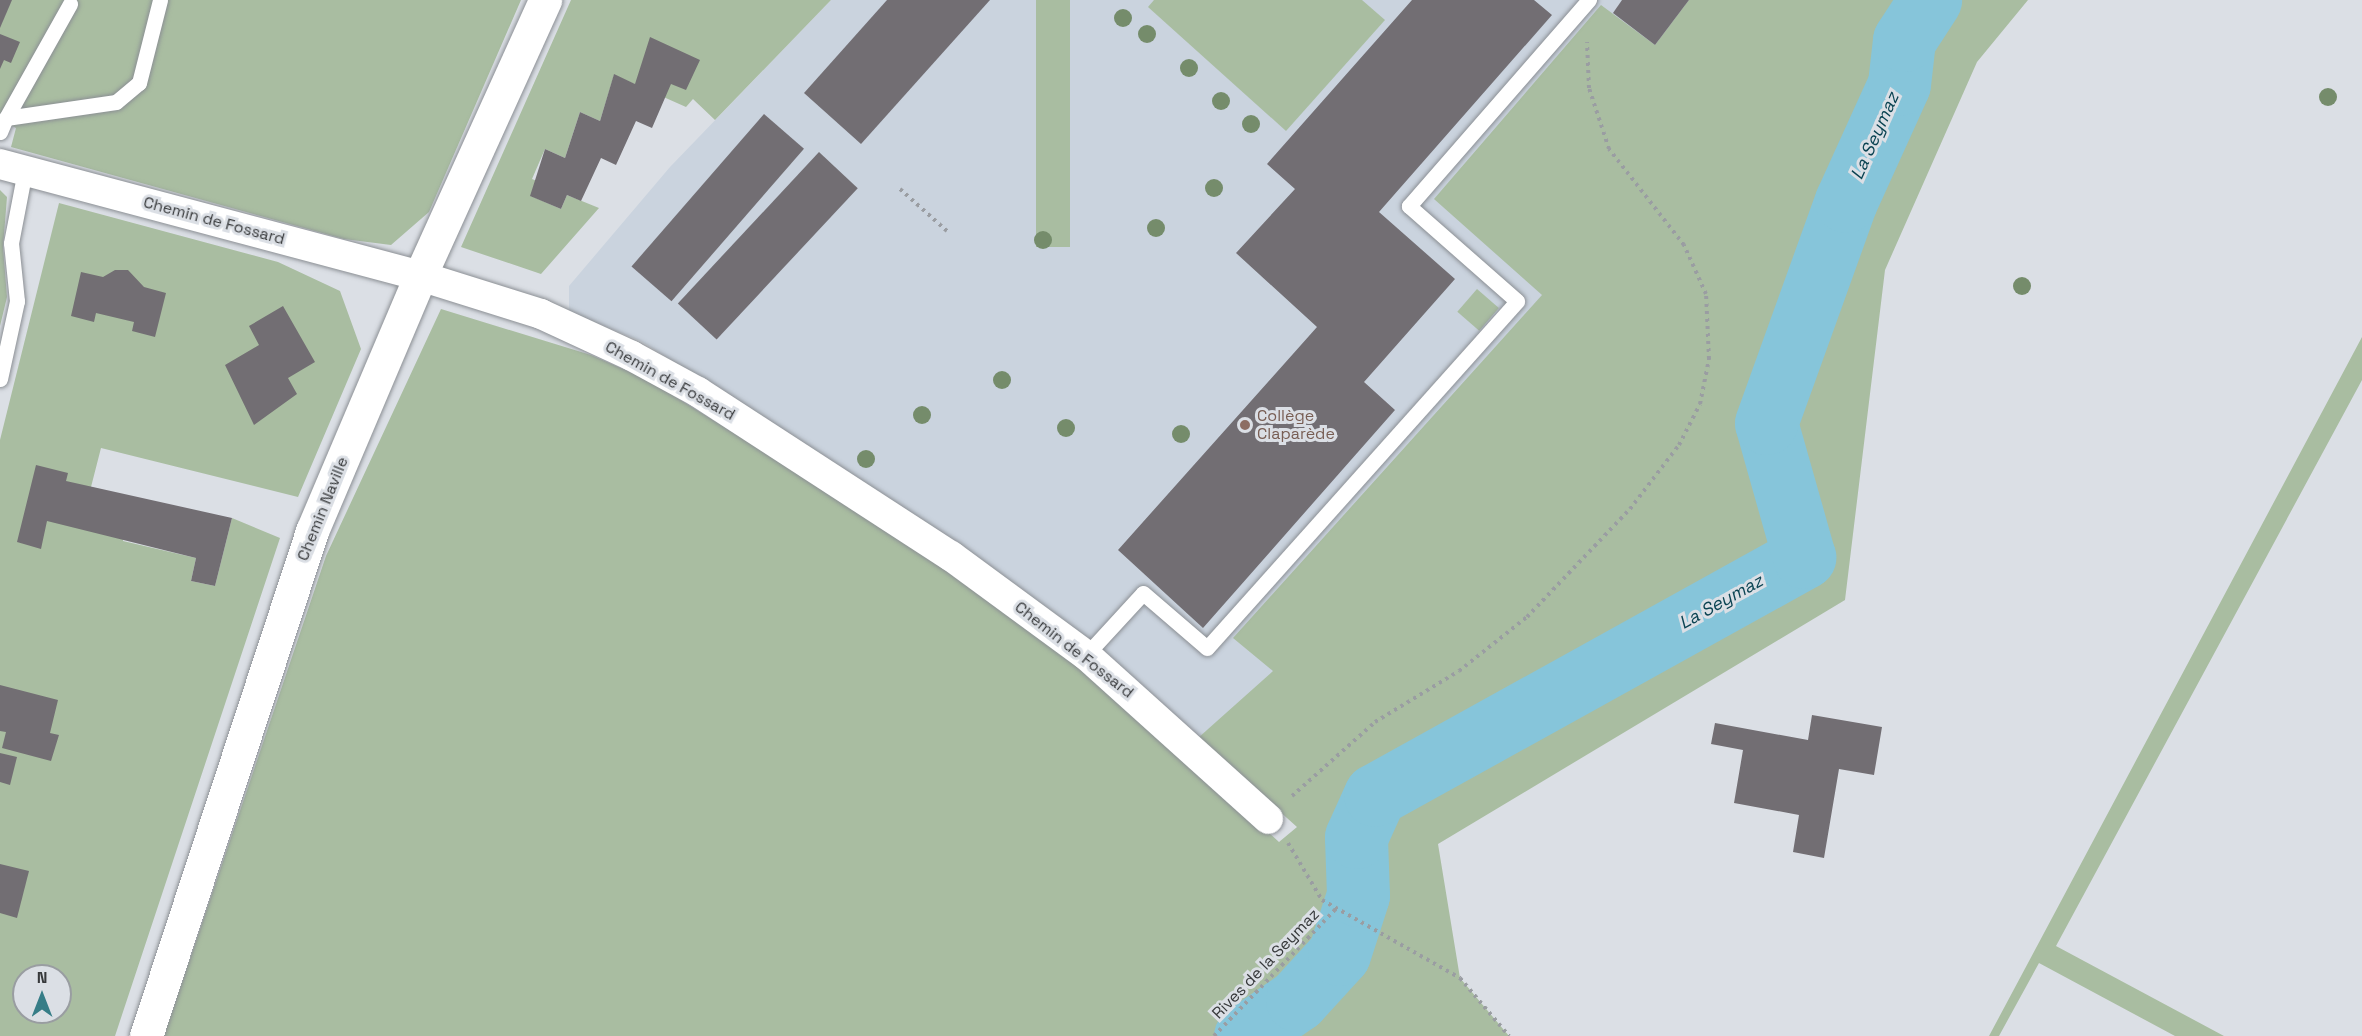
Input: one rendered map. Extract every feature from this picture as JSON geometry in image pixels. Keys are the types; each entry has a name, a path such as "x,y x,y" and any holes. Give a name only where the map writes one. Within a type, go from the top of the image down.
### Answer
{"street":[{"name":"Chemin Naville","path":"146,1036 312,531 420,276 545,0"},
{"name":"Chemin de Fossard","path":"12,167 420,276 541,314 698,392 951,556 1086,655 1268,819"}],"lane":[{"path":"3,125 116,102 139,83 160,0"},
{"path":"1086,655 1143,593 1207,648 1517,301 1409,206 1589,0"},
{"path":"3,125 70,4"},
{"path":"0,380 17,301 11,243 12,167"}],"path":[{"path":"1509,1036 1460,978 1366,927 1322,900 1296,853 1268,819 1375,722 1459,671 1527,617 1630,508 1679,445 1700,404 1709,359 1706,294 1684,245 1609,149 1589,88 1587,33"},
{"path":"900,189 947,231"},
{"name":"Rives de la Seymaz","path":"1214,1036 1336,909"}],"shaded area":[{"name":"Collège Claparède","path":"831,0 1723,0 1736,284 1198,738 724,394 641,341 569,312 569,286 670,167"}],"green space":[{"path":"0,0 521,0 429,212 391,245 344,239 11,147 16,128 0,119"},
{"path":"571,0 831,0 715,120 693,99 686,107 614,75 600,121 580,112 565,158 545,149 532,179 537,181 531,196 561,209 567,195 599,208 541,274 461,247"},
{"path":"1036,0 1070,0 1070,247 1036,247"},
{"path":"1154,0 1362,0 1385,20 1286,131 1148,7"},
{"path":"1689,0 2028,0 1977,62 1885,270 1845,600 1438,844 1460,978 1509,1036 164,1036 326,556 441,309 591,355 648,380 914,544 1105,683 1279,842 1297,827 1198,738 1273,671 1233,638 1542,295 1434,199 1601,5 1655,45"},
{"path":"0,190 7,197 3,247 7,297 0,326"},
{"path":"59,203 278,262 340,291 361,349 298,497 101,448 91,487 134,498 123,541 196,558 191,581 215,586 232,518 280,538 115,1036 0,1036 0,440"},
{"path":"1477,289 1499,308 1479,331 1457,312"},
{"path":"2362,337 2362,380 2056,946 2224,1036 2175,1036 2039,963 1999,1036 1989,1036"}],"building":[{"path":"0,0 12,0 0,28"},
{"path":"887,0 990,0 861,144 804,93"},
{"path":"1412,0 1534,0 1552,15 1379,212 1455,279 1364,382 1395,410 1203,628 1118,550 1317,327 1236,253 1295,189 1267,164"},
{"path":"1622,0 1689,0 1655,45 1613,13"},
{"path":"0,34 20,42 11,63 4,60 0,69"},
{"path":"650,37 700,60 686,90 671,84 652,128 636,121 616,165 601,158 581,201 567,195 561,209 530,196 545,149 565,158 580,112 600,121 614,74 635,84"},
{"path":"764,114 804,149 671,301 631,266"},
{"path":"819,152 858,188 717,340 678,303"},
{"path":"115,270 128,270 144,287 166,293 155,337 132,331 134,322 96,313 94,322 71,316 81,272 103,277"},
{"path":"283,306 315,362 288,378 297,394 254,425 225,365 259,345 249,326"},
{"path":"36,465 68,473 66,481 232,518 215,586 191,581 196,558 47,521 41,549 17,542"},
{"path":"0,685 58,700 50,733 59,735 51,761 2,748 6,732 0,731"},
{"path":"1812,715 1882,727 1874,775 1839,769 1824,858 1793,852 1799,815 1734,803 1743,750 1711,744 1715,723 1808,740"},
{"path":"0,753 17,757 10,785 0,782"},
{"path":"0,864 29,871 17,918 0,913"}],"waterway":[{"name":"La Seymaz","path":"1245,1036 1297,1000 1339,954 1358,895 1356,837 1375,795 1804,557 1766,423 1846,201 1899,84 1904,40 1930,0"}],"place":[{"name":"Collège Claparède","path":"1245,425"}]}
